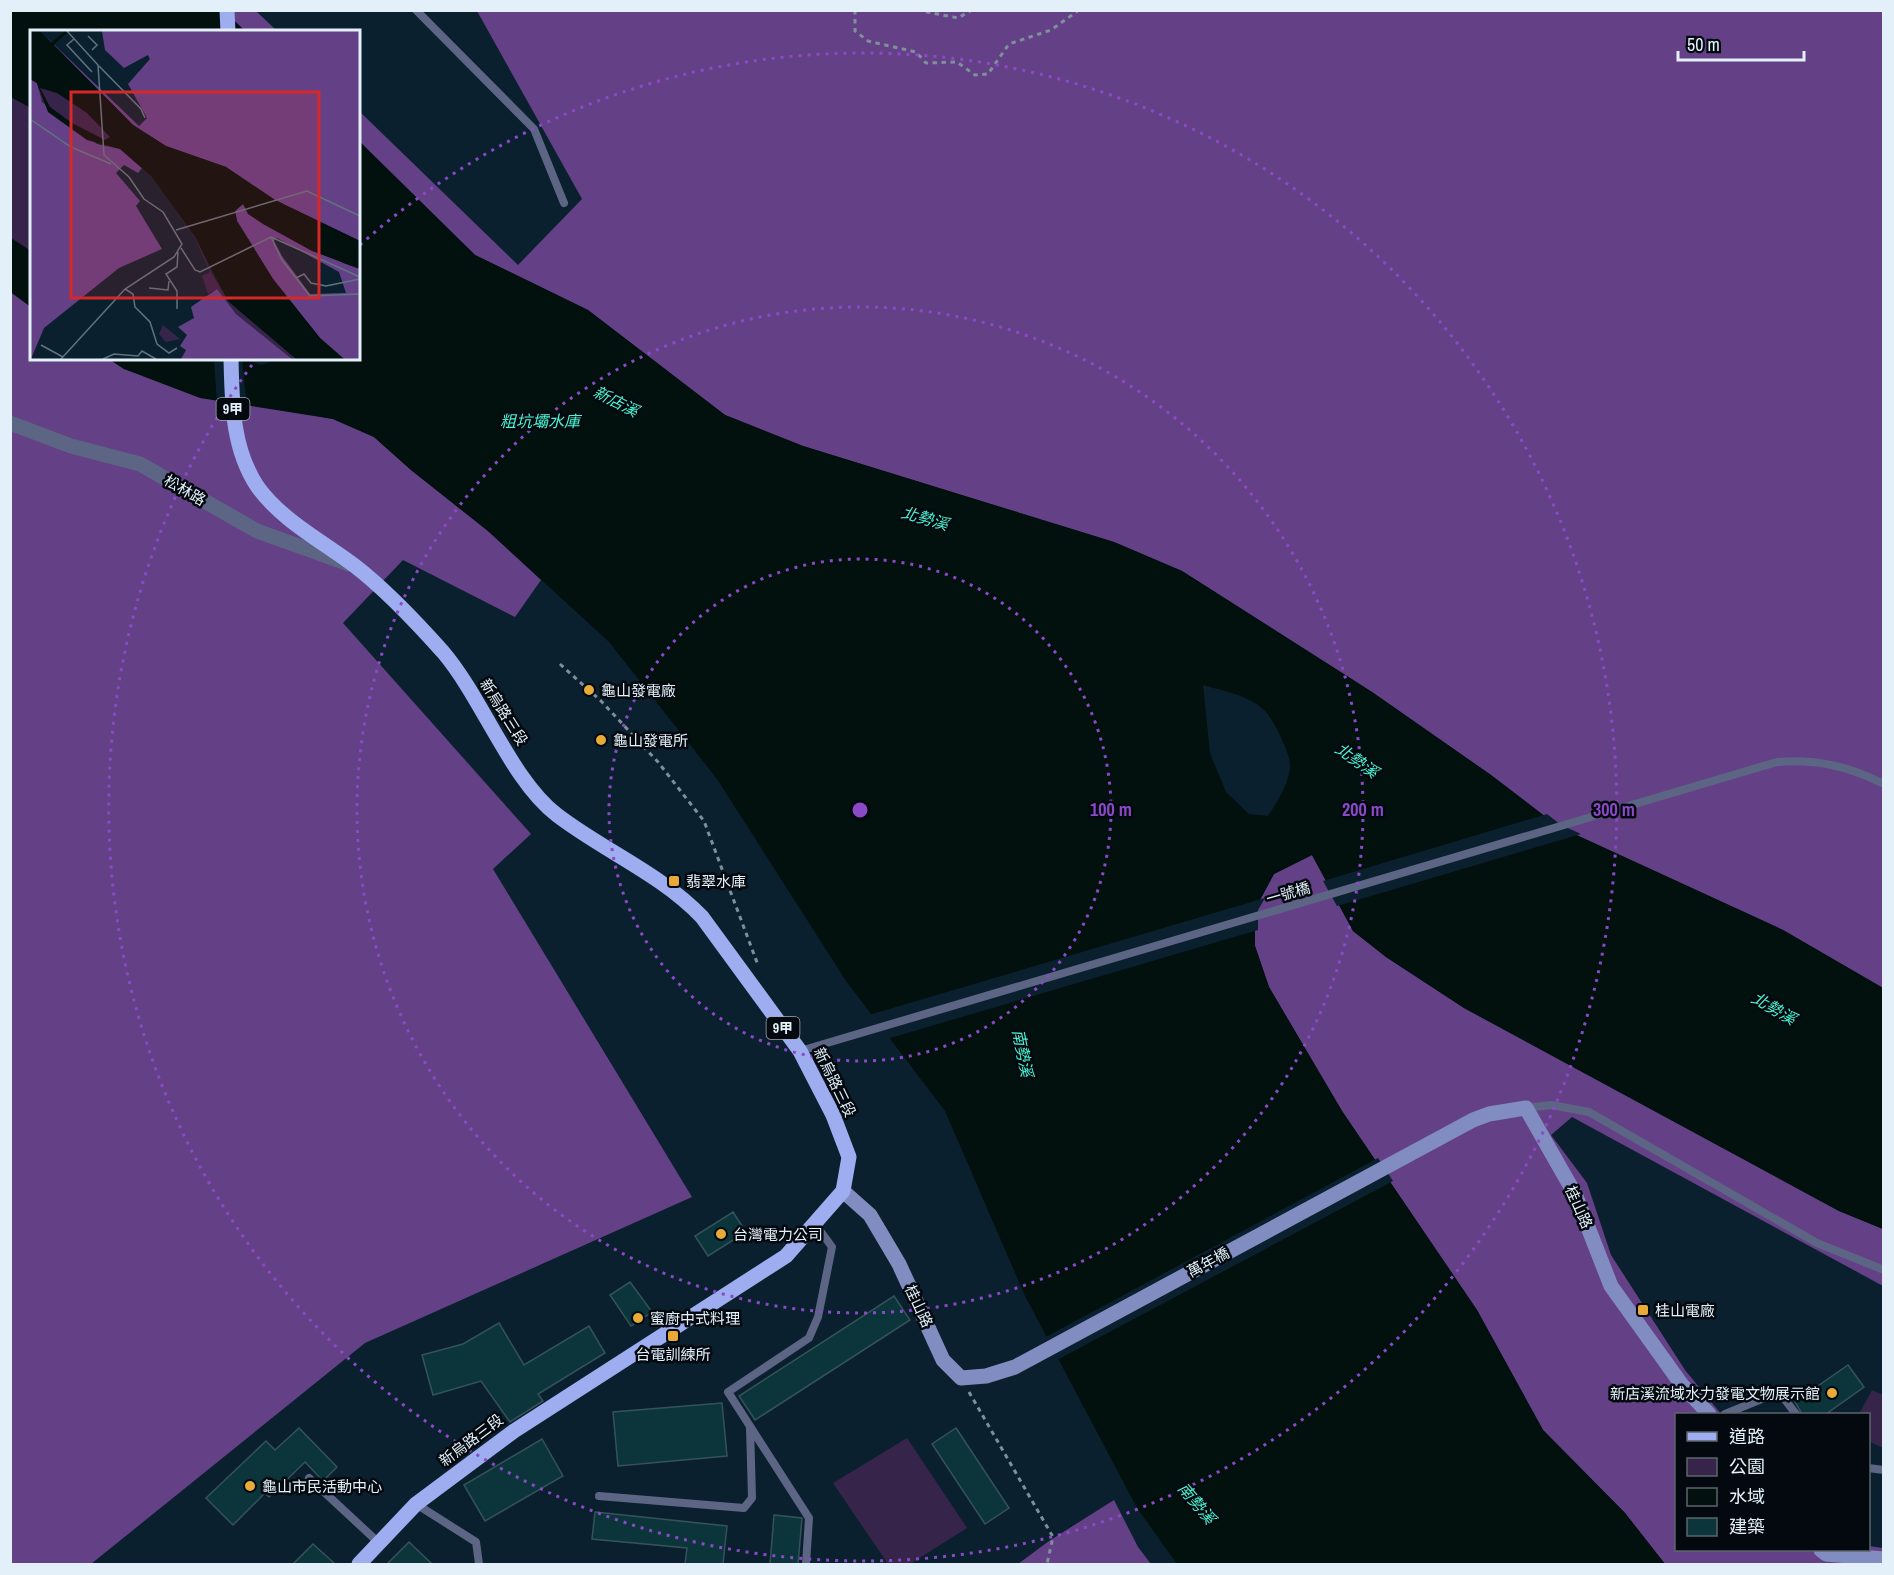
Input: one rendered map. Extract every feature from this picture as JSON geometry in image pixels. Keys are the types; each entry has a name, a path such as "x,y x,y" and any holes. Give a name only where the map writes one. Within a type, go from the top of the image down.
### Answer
{"main road":[{"path":"227,10 228,30"},
{"name":"新烏路三段","path":"231,360 235,430 243,459 257,486 280,512 356,567 442,652 470,690 530,788 556,815 683,897 702,917 800,1051 833,1115 849,1157 843,1191 816,1225 786,1256 514,1431 416,1504 359,1564"}],"street":[{"name":"松林路","path":"10,423 71,446 140,464 257,531 356,567"},
{"name":"桂山路","path":"1526,1108 1575,1194 1611,1286 1682,1385 1708,1413"},
{"name":"萬年橋","path":"961,1378 986,1376 1015,1367 1473,1120 1488,1114 1526,1108"},
{"name":"桂山路","path":"843,1191 870,1215 899,1264 943,1360 961,1378"},
{"path":"1822,1551 1826,1554 1884,1559"}],"lane":[{"path":"416,10 534,129 564,203"},
{"name":"一號橋","path":"800,1051 1777,762 1804,760 1827,762 1884,784"},
{"path":"1526,1108 1551,1105 1589,1112 1817,1243 1884,1270"},
{"path":"806,1564 809,1518 728,1392 809,1338 818,1317 832,1247 816,1225"},
{"path":"1727,1413 1779,1392 1795,1413"},
{"path":"599,1496 744,1508 752,1498 750,1425"},
{"path":"309,1478 379,1543"},
{"path":"416,1504 476,1542 479,1564"}],"path":[{"path":"855,10 855,31 868,41 916,52 926,63 957,62 975,75 988,74 1009,44 1052,30 1079,10"},
{"path":"917,10 958,18 972,10"},
{"path":"997,63 998,58"},
{"path":"560,664 602,702 658,762 704,821 760,972"},
{"path":"961,1378 1053,1537 1047,1564"}],"green space":[{"path":"10,97 30,107 30,306 11,292"},
{"path":"1872,1390 1883,1395 1883,1448 1870,1442 1870,1413 1860,1413"},
{"path":"907,1438 967,1528 910,1564 888,1564 833,1483"}],"shaded area":[{"path":"224,11 256,11 276,30 244,30"},
{"path":"477,11 1883,11 1883,988 1783,930 1559,827 1491,775 1372,692 1182,571 1114,542 803,446 725,415 588,310 475,255 360,142 360,112 518,265 582,199"},
{"path":"10,292 30,306 30,360 110,360 124,369 281,409 333,419 374,437 411,470 488,531 541,580 515,617 403,560 343,623 531,834 493,869 692,1197 365,1343 91,1564 11,1564"},
{"path":"1312,855 1353,931 1386,957 1464,1008 1839,1211 1883,1229 1883,1286 1572,1117 1551,1135 1587,1183 1611,1255 1685,1370 1720,1413 1675,1413 1675,1551 1870,1551 1870,1546 1883,1548 1883,1564 1665,1564 1625,1513 1543,1430 1477,1310 1342,1111 1269,987 1255,946 1255,909 1274,874"},
{"path":"1114,1500 1138,1547 1151,1564 1018,1564 1049,1541"}],"water":[{"path":"10,11 224,11 244,30 30,30 30,107 11,97"},
{"path":"360,142 475,255 588,310 725,415 803,446 1114,542 1182,571 1372,692 1491,775 1559,827 1783,930 1883,988 1883,1229 1839,1211 1464,1008 1386,957 1353,931 1312,855 1274,874 1255,909 1255,946 1269,987 1342,1111 1477,1310 1543,1430 1625,1513 1665,1564 1177,1564 1137,1508 1025,1296 945,1111 846,981 717,779 609,642 488,531 411,470 374,437 333,419 200,398 124,369 110,360 247,360 261,365 276,360 360,360","holes":["1203,685 1258,705 1268,714 1282,738 1288,756 1290,769 1287,781 1268,816 1249,814 1226,792 1210,753"]},
{"path":"11,238 30,250 30,306 11,292"}],"pier":[{"path":"214,360 242,360 247,408 217,404"},
{"path":"1547,814 1561,825 1581,834 1337,906 1323,881"},
{"path":"1265,898 1258,910 1258,930 887,1039 869,1015"},
{"path":"1378,1158 1393,1181 1055,1361 1044,1338"}],"building":[{"name":"台灣電力公司","path":"733,1212 746,1232 708,1256 695,1236"},
{"path":"630,1282 652,1312 631,1326 610,1295"},
{"path":"894,1296 910,1320 755,1420 739,1396"},
{"path":"499,1323 524,1365 589,1326 605,1353 538,1394 543,1401 510,1422 481,1381 433,1395 422,1355 463,1344"},
{"name":"新店溪流域水力發電文物展示館","path":"1848,1365 1864,1387 1827,1413 1801,1413 1795,1402"},
{"path":"722,1403 727,1456 618,1466 613,1412"},
{"name":"龜山市民活動中心","path":"299,1428 337,1467 323,1481 305,1462 269,1497 265,1493 233,1525 206,1498 266,1441 275,1450"},
{"path":"956,1428 1009,1508 985,1524 932,1444"},
{"path":"542,1439 563,1476 485,1521 464,1485"},
{"path":"595,1512 727,1526 723,1564 685,1564 687,1548 592,1539"},
{"path":"774,1515 802,1518 798,1564 770,1564"},
{"path":"409,1542 432,1564 387,1564"},
{"path":"313,1544 335,1564 293,1564"}],"place":[{"name":"龜山發電廠","path":"589,690"},
{"name":"龜山發電所","path":"601,740"},
{"name":"翡翠水庫","path":"674,881"},
{"name":"台灣電力公司","path":"721,1234"},
{"name":"桂山電廠","path":"1643,1310"},
{"name":"蜜廚中式料理","path":"638,1318"},
{"name":"台電訓練所","path":"673,1336"},
{"name":"新店溪流域水力發電文物展示館","path":"1832,1393"},
{"name":"龜山市民活動中心","path":"250,1486"}],"water label":[{"name":"新店溪","path":"616,401"},
{"name":"粗坑壩水庫","path":"540,421"},
{"name":"北勢溪","path":"925,518"},
{"name":"北勢溪","path":"1357,760"},
{"name":"北勢溪","path":"1774,1008"},
{"name":"南勢溪","path":"1023,1053"},
{"name":"南勢溪","path":"1197,1503"}]}
